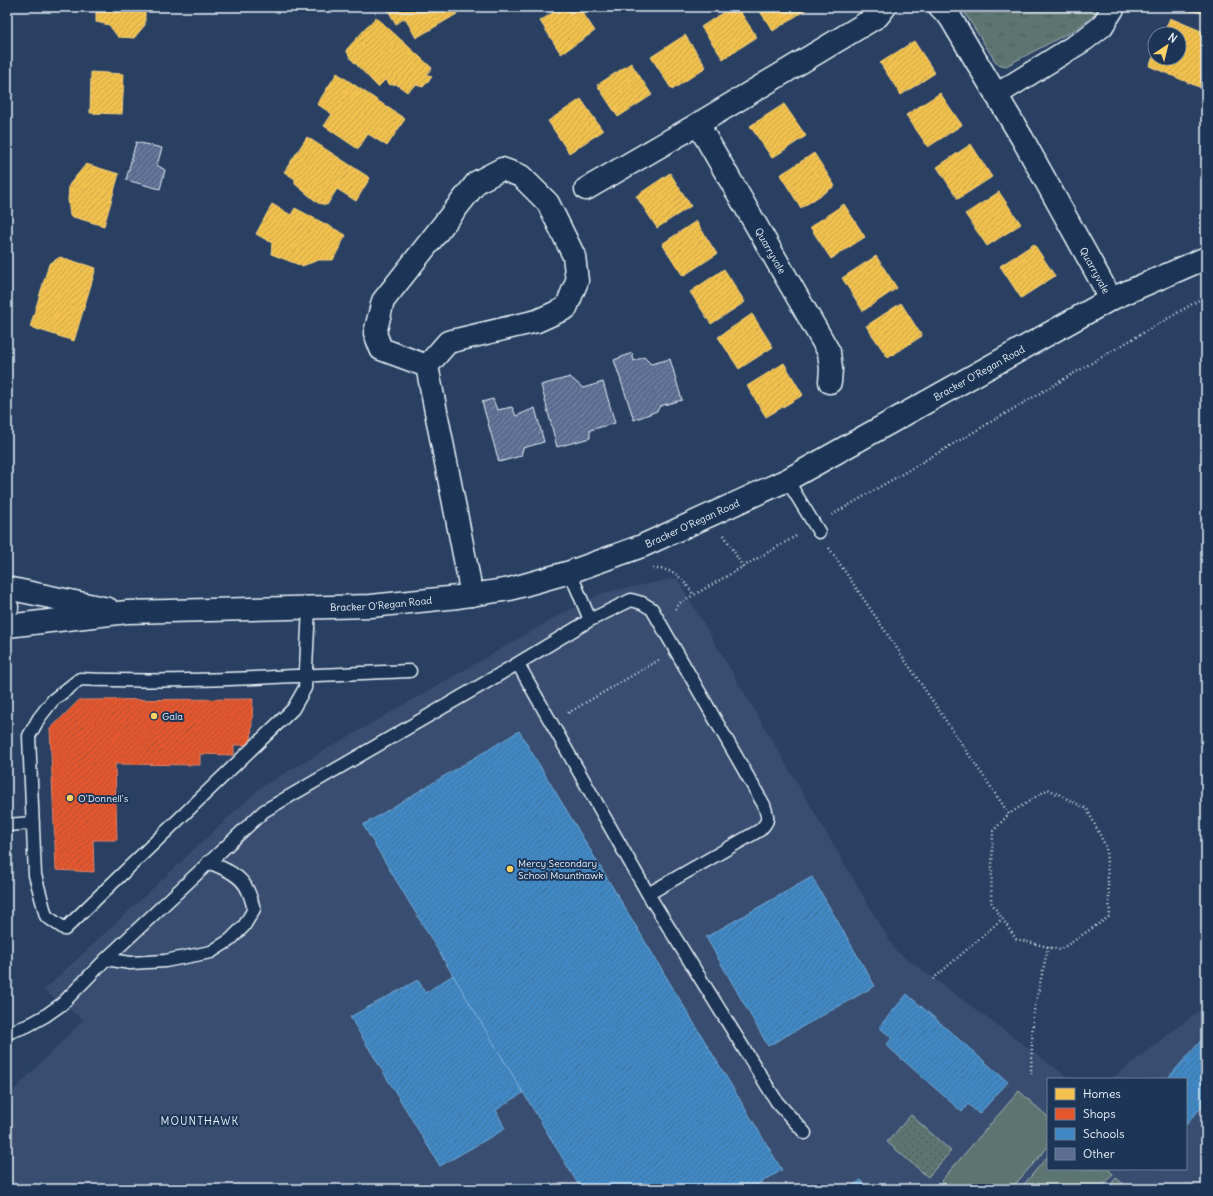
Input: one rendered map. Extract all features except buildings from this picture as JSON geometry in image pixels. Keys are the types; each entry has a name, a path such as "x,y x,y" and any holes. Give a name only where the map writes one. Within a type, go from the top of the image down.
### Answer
{"street":[{"path":"586,189 878,16 885,7"},
{"name":"Quarryvale","path":"940,7 950,17 1022,138 1111,299"},
{"path":"996,95 1084,40 1102,26 1114,7"},
{"name":"Quarryvale","path":"698,124 829,352 831,369 830,382"},
{"path":"502,169 521,176 548,203 574,256 577,281 566,308 537,321 448,342 427,366 381,349 375,333 384,301 477,182 502,169"},
{"name":"Bracker O'Regan Road","path":"127,612 371,606 510,589 570,572 642,546 787,480 1111,299 1206,258"},
{"path":"427,366 472,594"},
{"path":"7,588 127,612"},
{"path":"7,626 127,612"}],"lane":[{"path":"787,480 817,529"},
{"path":"570,572 590,620"},
{"path":"7,1033 27,1026 62,1004 106,959 264,811 518,664 590,620 631,600 642,603 652,609 764,805 768,818 760,830 648,894"},
{"path":"309,608 305,675 305,688 293,709 65,929 46,916 35,875 30,736 39,718 52,700 80,679 132,681 250,678 305,675 410,671"},
{"path":"518,664 648,894 777,1102 805,1133"},
{"path":"7,825 33,823"},
{"path":"106,959 130,962 165,960 211,952 230,940 244,926 254,909 248,890 237,877 225,869 208,862"}],"path":[{"path":"689,598 743,567 817,529 1206,296"},
{"path":"817,529 1009,814"},
{"path":"722,531 743,567"},
{"path":"648,569 669,571 681,577 694,596"},
{"path":"562,716 660,659"},
{"path":"1048,789 1087,809 1106,847 1110,916 1060,950 1016,939 1002,919 991,902 993,831 1009,814 1048,789"},
{"path":"933,979 1002,919"},
{"path":"1031,1074 1033,1015 1048,946"}],"shaded area":[{"name":"Mercy Secondary School Mounthawk","path":"677,578 895,950 1069,1078 1047,1078 1047,1170 1187,1170 1187,1078 1112,1078 1206,1005 1206,1189 7,1189 7,1097 83,1020 44,990 261,787 558,616 602,593"}],"green space":[{"path":"961,7 1099,7 1096,14 1076,29 1006,66 997,64"},
{"path":"1019,1091 1047,1116 1047,1148 1011,1189 950,1189 941,1181"},
{"path":"911,1115 951,1151 928,1177 887,1142"},
{"path":"1047,1157 1047,1170 1109,1170 1113,1174 1100,1189 1020,1189"},
{"path":"1116,1178 1130,1189 1107,1189"}],"place":[{"name":"Gala","path":"154,716"},
{"name":"O'Donnell's","path":"70,798"},
{"name":"Mercy Secondary School Mounthawk","path":"510,869"}],"district":[{"name":"MOUNTHAWK","path":"200,1121"}]}
